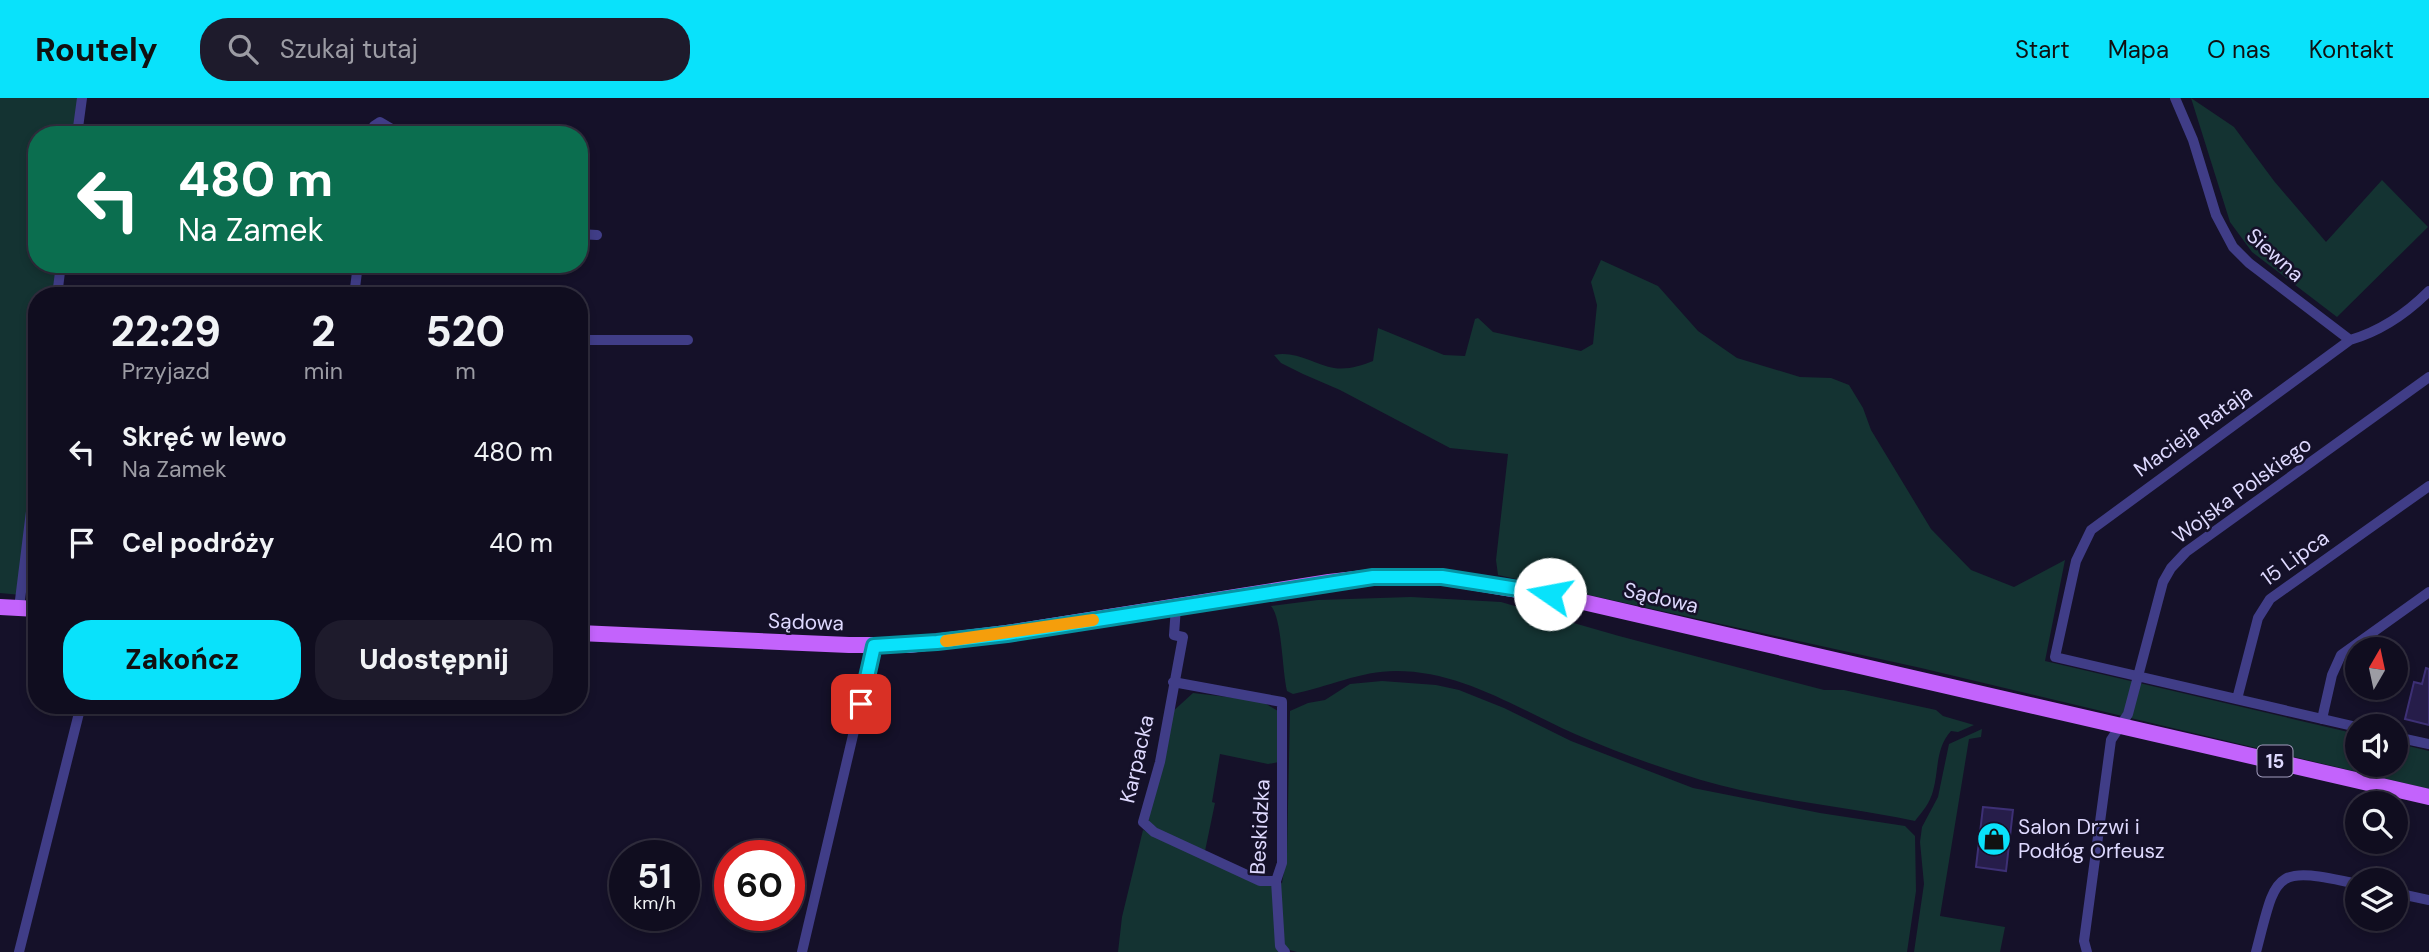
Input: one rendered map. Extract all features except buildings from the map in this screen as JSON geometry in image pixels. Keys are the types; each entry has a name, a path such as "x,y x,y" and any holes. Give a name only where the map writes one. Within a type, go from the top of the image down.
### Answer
{"main road":[{"name":"Sądowa","path":"588,633 874,646 1007,634 1373,577 1410,575 1475,580 1583,602 2429,797"},
{"path":"0,607 28,608"}],"street":[{"path":"78,126 82,98"},
{"name":"Siewna","path":"2175,98 2193,140 2216,215 2233,247 2249,263 2350,340"},
{"path":"588,234 597,234"},
{"name":"Macieja Rataja","path":"2138,677 2055,657 2076,561 2091,530 2350,340 2368,335 2393,321 2429,291"},
{"path":"588,340 688,340"},
{"name":"Wojska Polskiego","path":"2087,952 2084,941 2111,740 2128,713 2163,582 2171,568 2186,552 2429,377"},
{"name":"15 Lipca","path":"2237,699 2258,618 2270,599 2429,486"},
{"path":"19,608 28,536"},
{"path":"2322,719 2332,675 2341,655 2429,592"},
{"name":"Karpacka","path":"1176,607 1174,635 1183,637 1172,682 1160,762 1143,822 1154,832 1260,881 1276,881"},
{"path":"803,952 874,646"},
{"path":"2138,677 2345,724"},
{"name":"Beskidzka","path":"1172,682 1282,702 1282,863 1276,881 1280,946 1285,952"},
{"path":"19,952 79,714"},
{"path":"2408,740 2429,744"},
{"path":"2256,952 2274,889 2287,877 2312,874 2345,881"},
{"path":"2408,896 2429,901"}],"green space":[{"path":"0,98 85,98 81,126 28,126 28,273 64,273 62,287 28,287 28,545 21,595 0,593"},
{"path":"2191,98 2234,127 2274,181 2326,242 2382,180 2428,227 2337,317 2252,252 2230,222"},
{"path":"1601,260 1658,286 1698,331 1737,358 1800,377 1831,378 1849,385 1863,408 1871,430 1931,529 1971,570 2014,587 2065,560 2045,661 2345,731 2345,769 1921,668 1498,575 1496,560 1508,454 1450,448 1340,390 1281,363 1274,355 1290,354 1334,368 1359,366 1373,361 1378,328 1444,355 1465,356 1475,319 1478,318 1493,332 1581,351 1593,344 1597,305 1591,282"},
{"path":"1411,597 1501,602 1824,690 1844,690 1936,710 1943,716 1974,725 1958,732 1951,731 1946,738 1940,752 1932,795 1915,821 1753,793 1701,780 1606,747 1489,693 1444,677 1383,672 1357,676 1293,694 1287,691 1280,633 1271,606 1318,600"},
{"path":"1382,681 1436,685 1459,690 1504,708 1571,741 1693,788 1820,813 1905,826 1915,836 1916,891 1907,952 1297,952 1278,947 1280,952 1118,952 1122,917 1143,830 1263,886 1282,883 1287,854 1290,711 1308,703 1325,700 1350,684"},
{"path":"1193,693 1261,701 1278,711 1279,762 1268,764 1220,754 1212,802 1215,803 1205,851 1189,846 1148,823 1170,714"},
{"path":"1982,729 1981,737 1969,739 1940,916 2005,927 2000,952 1914,952 1924,884 1920,842 1922,827 1938,797 1949,744"},
{"path":"2408,746 2429,751 2429,789 2379,777 2408,777"}],"slow traffic":[{"path":"946,641 1093,620"}],"place":[{"name":"Salon Drzwi i Podłóg Orfeusz","path":"1994,839"}],"route":[{"path":"861,704 874,646 909,645 1007,634 1373,577 1410,575 1475,580 1550,594"}]}
